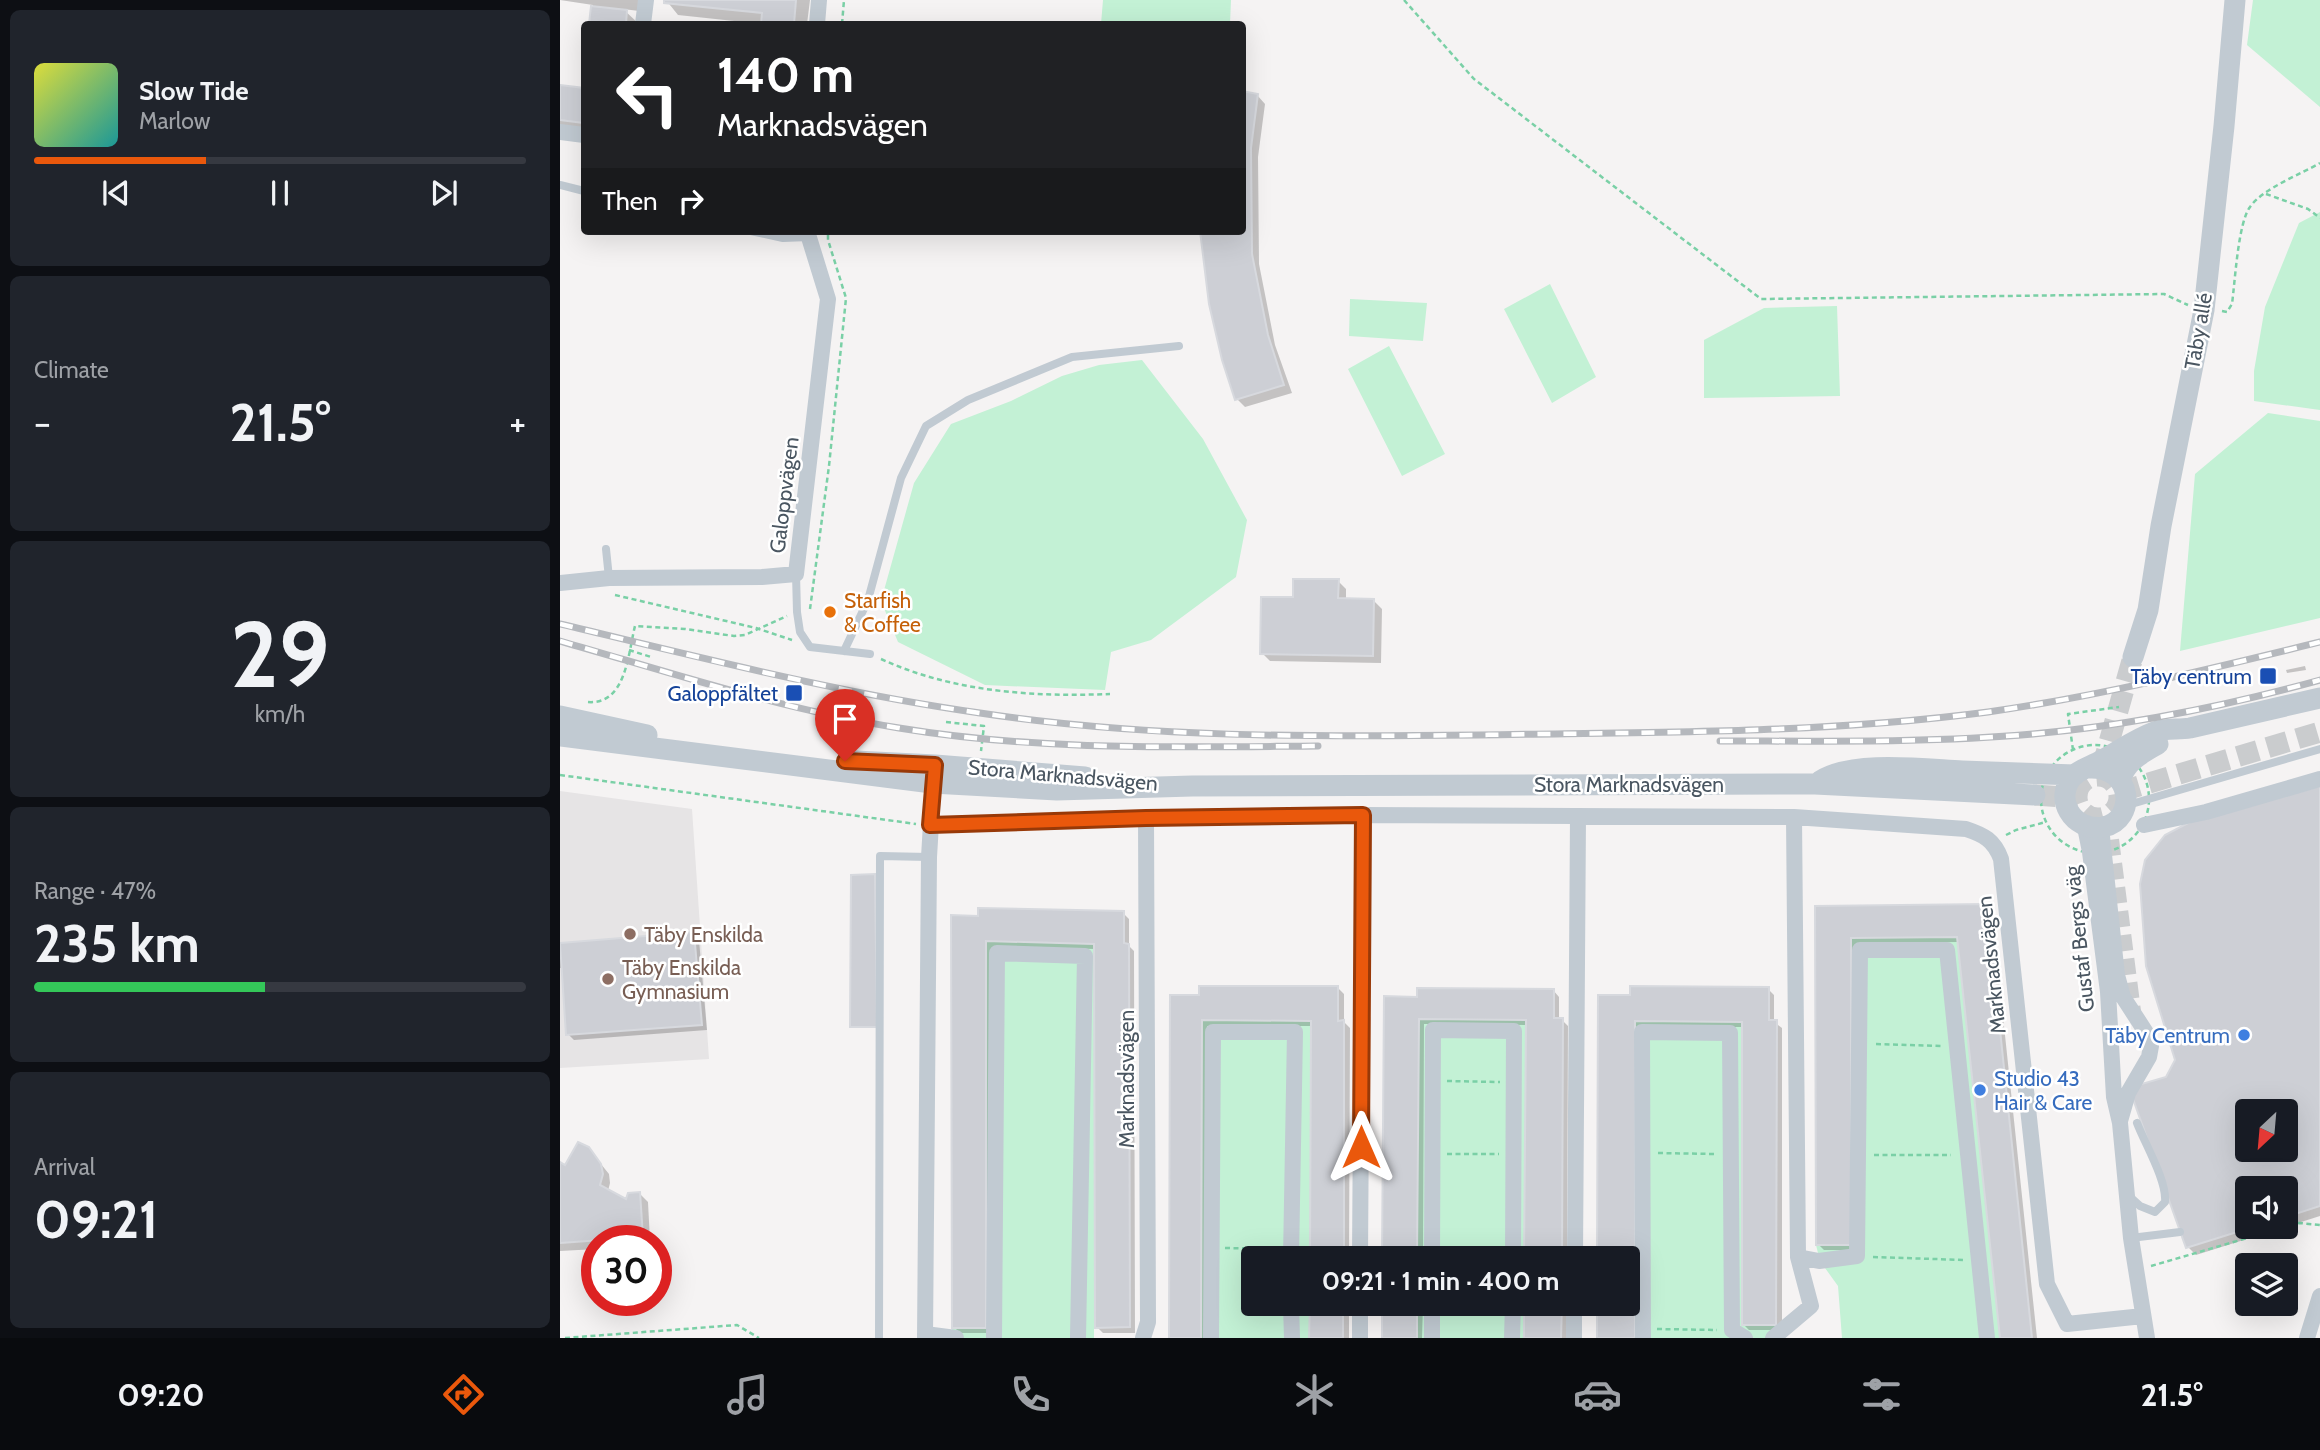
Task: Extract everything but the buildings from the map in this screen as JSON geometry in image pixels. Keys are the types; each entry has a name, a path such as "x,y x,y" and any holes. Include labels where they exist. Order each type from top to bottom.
{"street":[{"path":"643,21 646,0"},
{"path":"817,21 819,0"},
{"name":"Täby allé","path":"2133,657 2148,610 2196,307 2224,126 2235,0"},
{"path":"560,132 581,135"},
{"name":"Galoppvägen","path":"560,583 609,578 762,578 796,574 828,299 808,235"},
{"path":"2081,771 2098,767 2109,770 2120,779 2126,797 2125,806 2118,818 2110,824 2093,827 2073,819 2066,808 2067,787 2081,771 2156,731 2182,730 2320,698"},
{"name":"Stora Marknadsvägen","path":"560,716 675,741 934,774"},
{"path":"2120,779 2132,759 2182,730"},
{"name":"Stora Marknadsvägen","path":"560,736 934,774 1192,786 1815,784 2035,795"},
{"name":"Stora Marknadsvägen","path":"1815,784 1829,775 1848,770 1900,768 2081,771"},
{"path":"934,774 929,857 925,1336 956,1338"},
{"path":"2144,825 2206,812 2320,779"},
{"name":"Stora Marknadsvägen","path":"1815,784 1840,795 1980,800 2066,808"},
{"path":"930,825 1363,815 1794,817 1966,829 1993,841"},
{"path":"1360,1246 1363,815"},
{"path":"1575,1246 1578,816"},
{"path":"1773,1338 1811,1306 1798,1257 1794,817"},
{"name":"Marknadsvägen","path":"1143,1338 1148,1322 1146,818"},
{"name":"Gustaf Bergs väg","path":"2093,827 2091,852 2108,992 2114,1097 2120,1124 2131,1238 2147,1338"},
{"name":"Gustaf Bergs väg","path":"2093,827 2117,975 2123,996 2147,1034 2151,1046 2149,1058 2128,1093 2120,1124"},
{"name":"Marknadsvägen","path":"1993,841 2001,859 2047,1284 2067,1324 2143,1316"},
{"path":"1798,1257 1819,1261 1857,1256 1860,950 1947,950 1987,1338"},
{"path":"994,1338 997,953 1085,956 1078,1338"},
{"path":"1432,1246 1433,1030 1514,1031 1513,1246"},
{"path":"1211,1338 1213,1032 1295,1032 1290,1246"},
{"path":"1643,1333 1643,1032 1730,1033 1731,1154 1739,1334"},
{"path":"2110,1048 2118,1063 2124,1067 2133,1070 2142,1067"},
{"path":"2307,1338 2320,1296"},
{"path":"1291,1316 1292,1338"},
{"path":"1360,1316 1360,1338"},
{"path":"1432,1316 1432,1338"},
{"path":"1512,1338 1513,1316"},
{"path":"1574,1316 1574,1338"}],"lane":[{"path":"560,185 581,190"},
{"path":"769,235 783,238 802,235"},
{"path":"844,651 868,600 901,478 926,426 968,400 1072,358 1179,346"},
{"path":"606,549 609,578"},
{"path":"796,574 800,632 810,647 870,654"},
{"path":"2125,806 2320,749"},
{"path":"879,1338 880,856 929,857"},
{"path":"2128,1195 2148,1211 2155,1212 2165,1202 2166,1195 2137,1123"},
{"path":"2131,1238 2180,1232"}],"path":[{"path":"842,21 844,0"},
{"path":"1404,0 1474,79 1761,299 2164,294 2196,307 2227,312 2232,304 2245,217 2250,206 2264,193 2320,163"},
{"path":"2264,193 2308,209 2320,218"},
{"path":"609,578 610,594 756,628 810,647"},
{"path":"581,701 604,701 611,696 620,683 635,626 734,636 745,635 797,612"},
{"path":"629,650 651,657"},
{"path":"870,654 900,668 959,686 1053,696 1110,694"},
{"path":"2073,750 2068,714 2119,707"},
{"path":"2144,774 2149,790"},
{"path":"560,775 906,824 930,825"},
{"path":"1993,841 2016,830 2046,822 2062,841 2083,852"},
{"path":"1858,1044 1957,1046"},
{"path":"1433,1081 1513,1082"},
{"path":"1432,1153 1513,1154"},
{"path":"1643,1153 1731,1154"},
{"path":"1857,1155 1968,1156"},
{"path":"2147,1266 2157,1266 2299,1223 2320,1225"},
{"path":"1212,1248 1241,1250"},
{"path":"1857,1256 1978,1261"},
{"path":"565,1338 737,1325 759,1338"},
{"path":"1643,1333 1739,1334"}],"shaded area":[{"name":"Täby Enskilda","path":"560,791 692,809 709,1059 560,1068"}],"green space":[{"path":"1103,0 1231,0 1230,21 1101,21"},
{"path":"2253,0 2320,0 2320,107 2247,45"},
{"path":"2320,212 2320,410 2254,401 2254,371 2265,307 2299,223"},
{"path":"1550,284 1596,377 1552,403 1504,309"},
{"path":"1350,299 1427,303 1423,341 1349,336"},
{"path":"1837,306 1840,396 1704,398 1704,340 1764,308"},
{"path":"1389,346 1445,454 1402,476 1348,369"},
{"path":"1142,360 1203,439 1247,520 1236,577 1151,640 1111,652 1105,690 985,685 898,642 881,601 914,483 951,424 1011,401 1062,376 1099,365"},
{"path":"2268,413 2320,421 2320,618 2180,651 2195,474"},
{"path":"1957,937 2000,1338 1842,1338 1838,1286 1820,1261 1816,1245 1850,1245 1851,938"},
{"path":"986,941 1094,944 1094,1338 953,1338 952,1328 986,1327"},
{"path":"1419,1019 1526,1020 1524,1246 1417,1246"},
{"path":"1202,1020 1311,1021 1310,1246 1241,1246 1241,1316 1310,1316 1309,1338 1201,1338"},
{"path":"1635,1021 1742,1022 1742,1324 1776,1325 1768,1338 1635,1338 1635,1316 1640,1316 1640,1246 1635,1246"},
{"path":"1417,1316 1524,1316 1524,1338 1417,1338"}],"tunnel":[{"path":"2101,771 2133,657"},
{"path":"2119,792 2320,732"},
{"path":"2098,776 2113,782 2119,797 2113,812 2098,818 2083,812 2077,797 2083,782 2098,776"},
{"path":"2035,795 2078,798"},
{"path":"2108,816 2133,1011"}],"railway":[{"path":"560,624 821,685 927,705 1104,727 1291,736 1734,731 1925,719 2072,698 2320,642"},
{"path":"560,641 728,690 899,728 1003,741 1056,744 1318,746"},
{"path":"1720,741 1916,740 2033,734 2178,713 2320,680"}],"place":[{"name":"Starfish & Coffee","path":"830,612"},
{"name":"Täby centrum","path":"2268,676"},
{"name":"Galoppfältet","path":"794,693"},
{"name":"Täby Enskilda","path":"630,934"},
{"name":"Täby Enskilda Gymnasium","path":"608,979"},
{"name":"Täby Centrum","path":"2244,1035"},
{"name":"Studio 43 Hair & Care","path":"1980,1090"}],"route":[{"path":"845,761 935,765 930,825 1363,815 1361,1147"}]}
